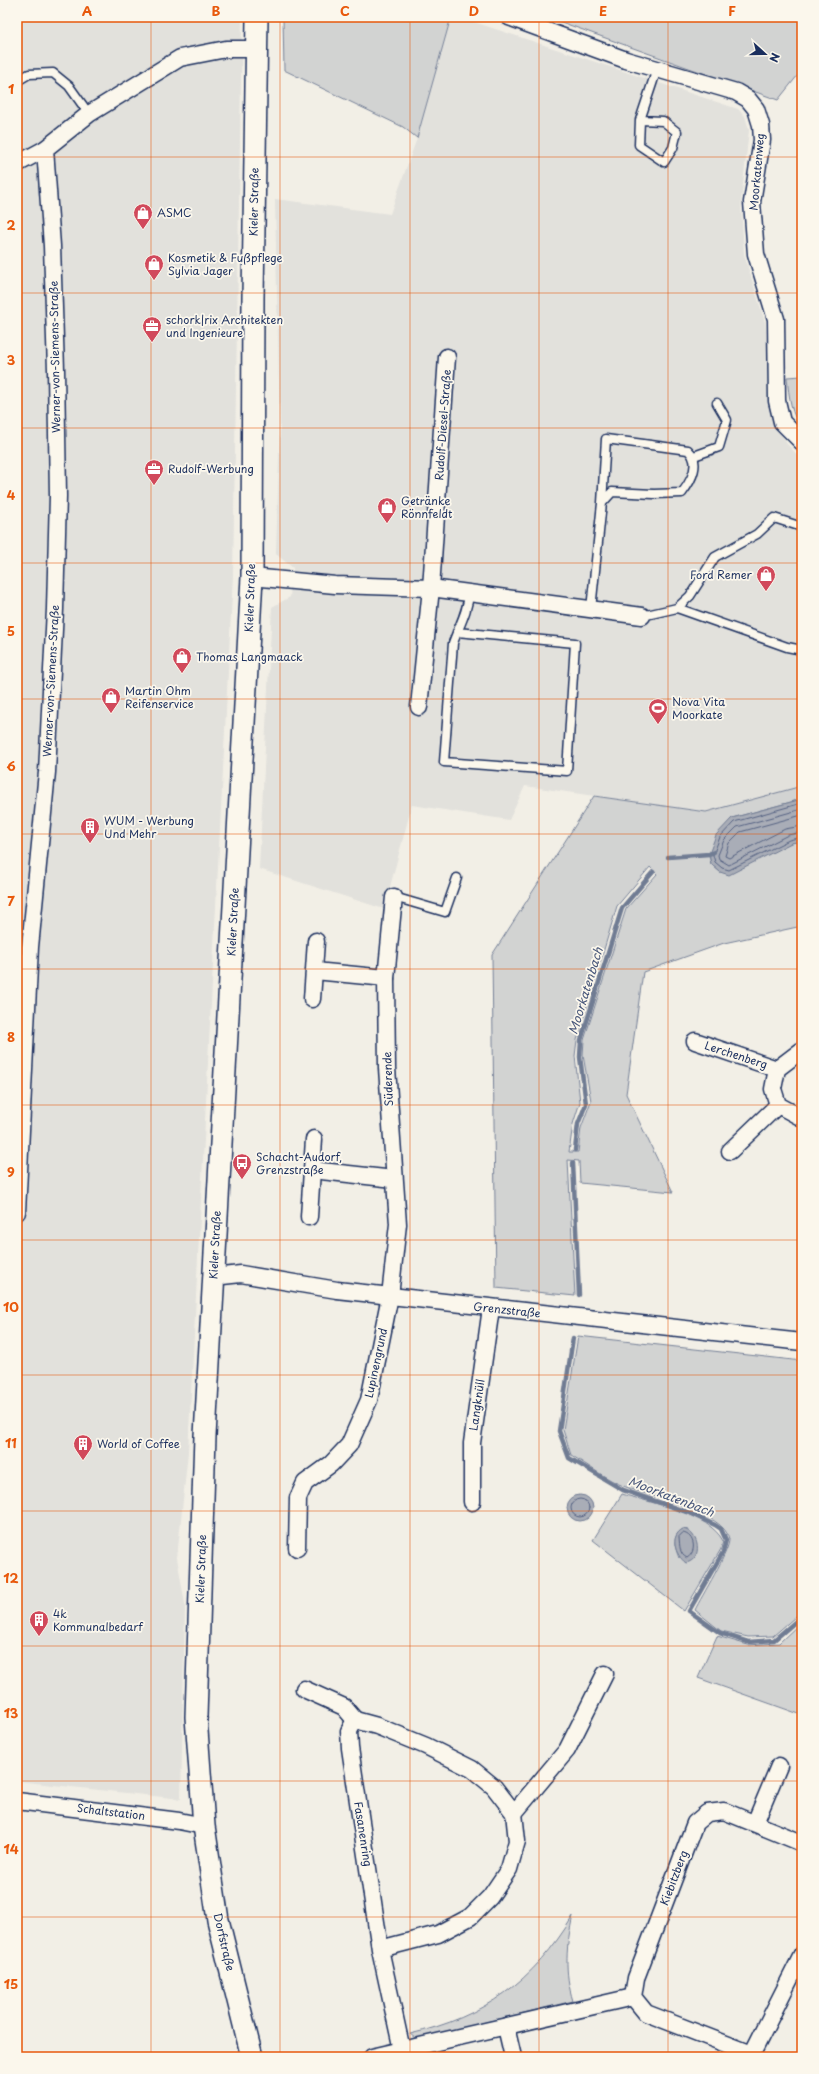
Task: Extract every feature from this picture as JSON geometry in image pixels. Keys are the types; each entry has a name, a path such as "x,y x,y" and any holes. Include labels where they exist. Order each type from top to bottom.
{"street":[{"name":"Kieler Straße","path":"204,1826 196,1717 205,1436 252,577 253,298 257,17"},
{"name":"Moorkatenweg","path":"509,17 657,69 736,92 748,99 756,109 762,140 752,202 756,254 776,319 777,401 782,422 802,442"},
{"path":"17,164 45,148 89,114 180,58 226,49 257,49"},
{"name":"Werner-von-Siemens-Straße","path":"17,1212 30,947 47,772 55,609 58,496 52,246 45,148"},
{"name":"Rudolf-Diesel-Straße","path":"419,707 431,588 447,357"},
{"path":"252,577 335,585 431,588 642,616"},
{"name":"Süderende","path":"390,1296 398,1224 387,1068 386,978 394,897"},
{"path":"312,998 316,941"},
{"path":"315,971 386,978"},
{"name":"Lerchenberg","path":"695,1042 777,1069"},
{"name":"Lerchenberg","path":"778,1105 773,1089 777,1069 802,1050"},
{"path":"730,1151 778,1105 802,1118"},
{"path":"309,1217 314,1139"},
{"path":"312,1170 394,1178"},
{"name":"Grenzstraße","path":"213,1277 241,1274 337,1290 802,1342"},
{"name":"Lupinengrund","path":"297,1548 298,1498 305,1483 331,1464 350,1444 369,1400 390,1296"},
{"name":"Langknüll","path":"472,1502 472,1443 491,1308"},
{"path":"514,1813 567,1750 605,1674"},
{"path":"304,1689 344,1707 355,1720 377,1726 426,1746 472,1769 494,1787 514,1813 517,1841 509,1869 490,1897 470,1917 438,1934 380,1949"},
{"name":"Fasanenring","path":"355,1720 349,1731 350,1748 380,1949 402,2050"},
{"path":"755,1823 779,1766"},
{"name":"Schaltstation","path":"17,1801 179,1821 204,1826"},
{"name":"Kiebitzberg","path":"633,1997 636,1978 695,1824 707,1813 724,1811 802,1843"},
{"name":"Dorfstraße","path":"204,1826 218,1920 252,2057"},
{"path":"372,2057 633,1997 646,2013 751,2055 800,1965"},
{"path":"506,2027 513,2057"}],"lane":[{"path":"640,120 663,121 677,132 673,148 664,162 639,145 640,120 657,69"},
{"path":"17,81 29,74 53,73 69,86 89,114"},
{"path":"694,456 719,447 727,420 717,403"},
{"path":"591,609 602,503 606,440 688,450 694,456 696,466 688,486 682,493 654,494 612,492 602,503"},
{"path":"642,616 677,608 690,596 716,557 757,534 774,518 802,527"},
{"path":"457,632 575,644 567,772 444,762 453,643 457,632 468,606 469,593"},
{"path":"677,608 787,647 802,650"},
{"path":"394,897 445,912 457,878"}],"shaded area":[{"path":"17,17 242,17 233,575 188,1452 177,1558 185,1604 181,1799 17,1781"},
{"path":"283,17 451,17 417,138 403,127 284,70"},
{"path":"451,17 459,17 738,109 745,116 749,130 741,202 744,254 765,322 775,423 787,444 802,460 802,786 706,812 525,786 509,820 412,805 384,909 259,869 272,607 290,597 293,568 276,554 280,430 275,199 390,214 417,138"},
{"path":"547,17 802,17 802,70 778,100"},
{"path":"802,376 802,430 793,411 787,377"},
{"path":"802,786 802,799 732,818 709,855 711,864 720,872 791,843 802,841 802,926 724,943 643,972 626,1094 673,1192 580,1183 579,1161 568,1160 575,1296 496,1288 492,955 594,796 706,812","holes":["650,867 657,874 626,909 584,1040 583,1055 591,1101 581,1128 578,1152 569,1152 573,1124 580,1102 575,1056 577,1040 617,906"]},
{"path":"578,1336 802,1361 802,1611 773,1636 748,1637 721,1631 695,1610 728,1545 729,1539 725,1530 715,1521 701,1513 619,1484 605,1477 571,1455 563,1430"},
{"path":"622,1494 663,1505 693,1516 716,1531 723,1541 721,1549 684,1611 593,1540","holes":["683,1529 689,1530 679,1558 675,1546 675,1538"]},
{"path":"802,1621 802,1715 698,1678 717,1636 748,1645 779,1643"},
{"path":"573,1916 569,1937 567,1969 573,2001 420,2038 415,2038 410,2034 437,2027 461,2018 505,1993 524,1977 541,1959 558,1939"}],"water":[{"path":"802,799 802,841 791,843 729,875 720,872 711,864 709,854 716,835 732,818"},
{"path":"580,1495 589,1499 593,1508 589,1517 580,1521 571,1517 567,1508 571,1499"},
{"path":"683,1529 693,1535 697,1546 697,1551 692,1561 686,1563 682,1560 675,1546 676,1536"}],"waterway":[{"name":"Moorkatenbach","path":"668,857 709,854 714,852"},
{"name":"Moorkatenbach","path":"575,1150 578,1124 586,1104 580,1057 581,1040 622,908 653,872"},
{"name":"Moorkatenbach","path":"573,1163 579,1295"},
{"name":"Moorkatenbach","path":"573,1338 559,1431 569,1458 623,1490 687,1512 715,1525 721,1529 726,1540 723,1552 689,1611 720,1633 748,1642 774,1640 802,1616"}],"place":[{"name":"ASMC","path":"143,230"},
{"name":"Kosmetik & Fußpflege Sylvia Jager","path":"154,281"},
{"name":"schork|rix Architekten und Ingenieure","path":"152,343"},
{"name":"Rudolf-Werbung","path":"154,486"},
{"name":"Getränke Rönnfeldt","path":"387,524"},
{"name":"Ford Remer","path":"766,592"},
{"name":"Thomas Langmaack","path":"182,674"},
{"name":"Martin Ohm Reifenservice","path":"111,714"},
{"name":"Nova Vita Moorkate","path":"658,725"},
{"name":"WUM - Werbung Und Mehr","path":"90,844"},
{"name":"Schacht-Audorf, Grenzstraße","path":"242,1180"},
{"name":"World of Coffee","path":"83,1461"},
{"name":"4k Kommunalbedarf","path":"39,1637"}]}
